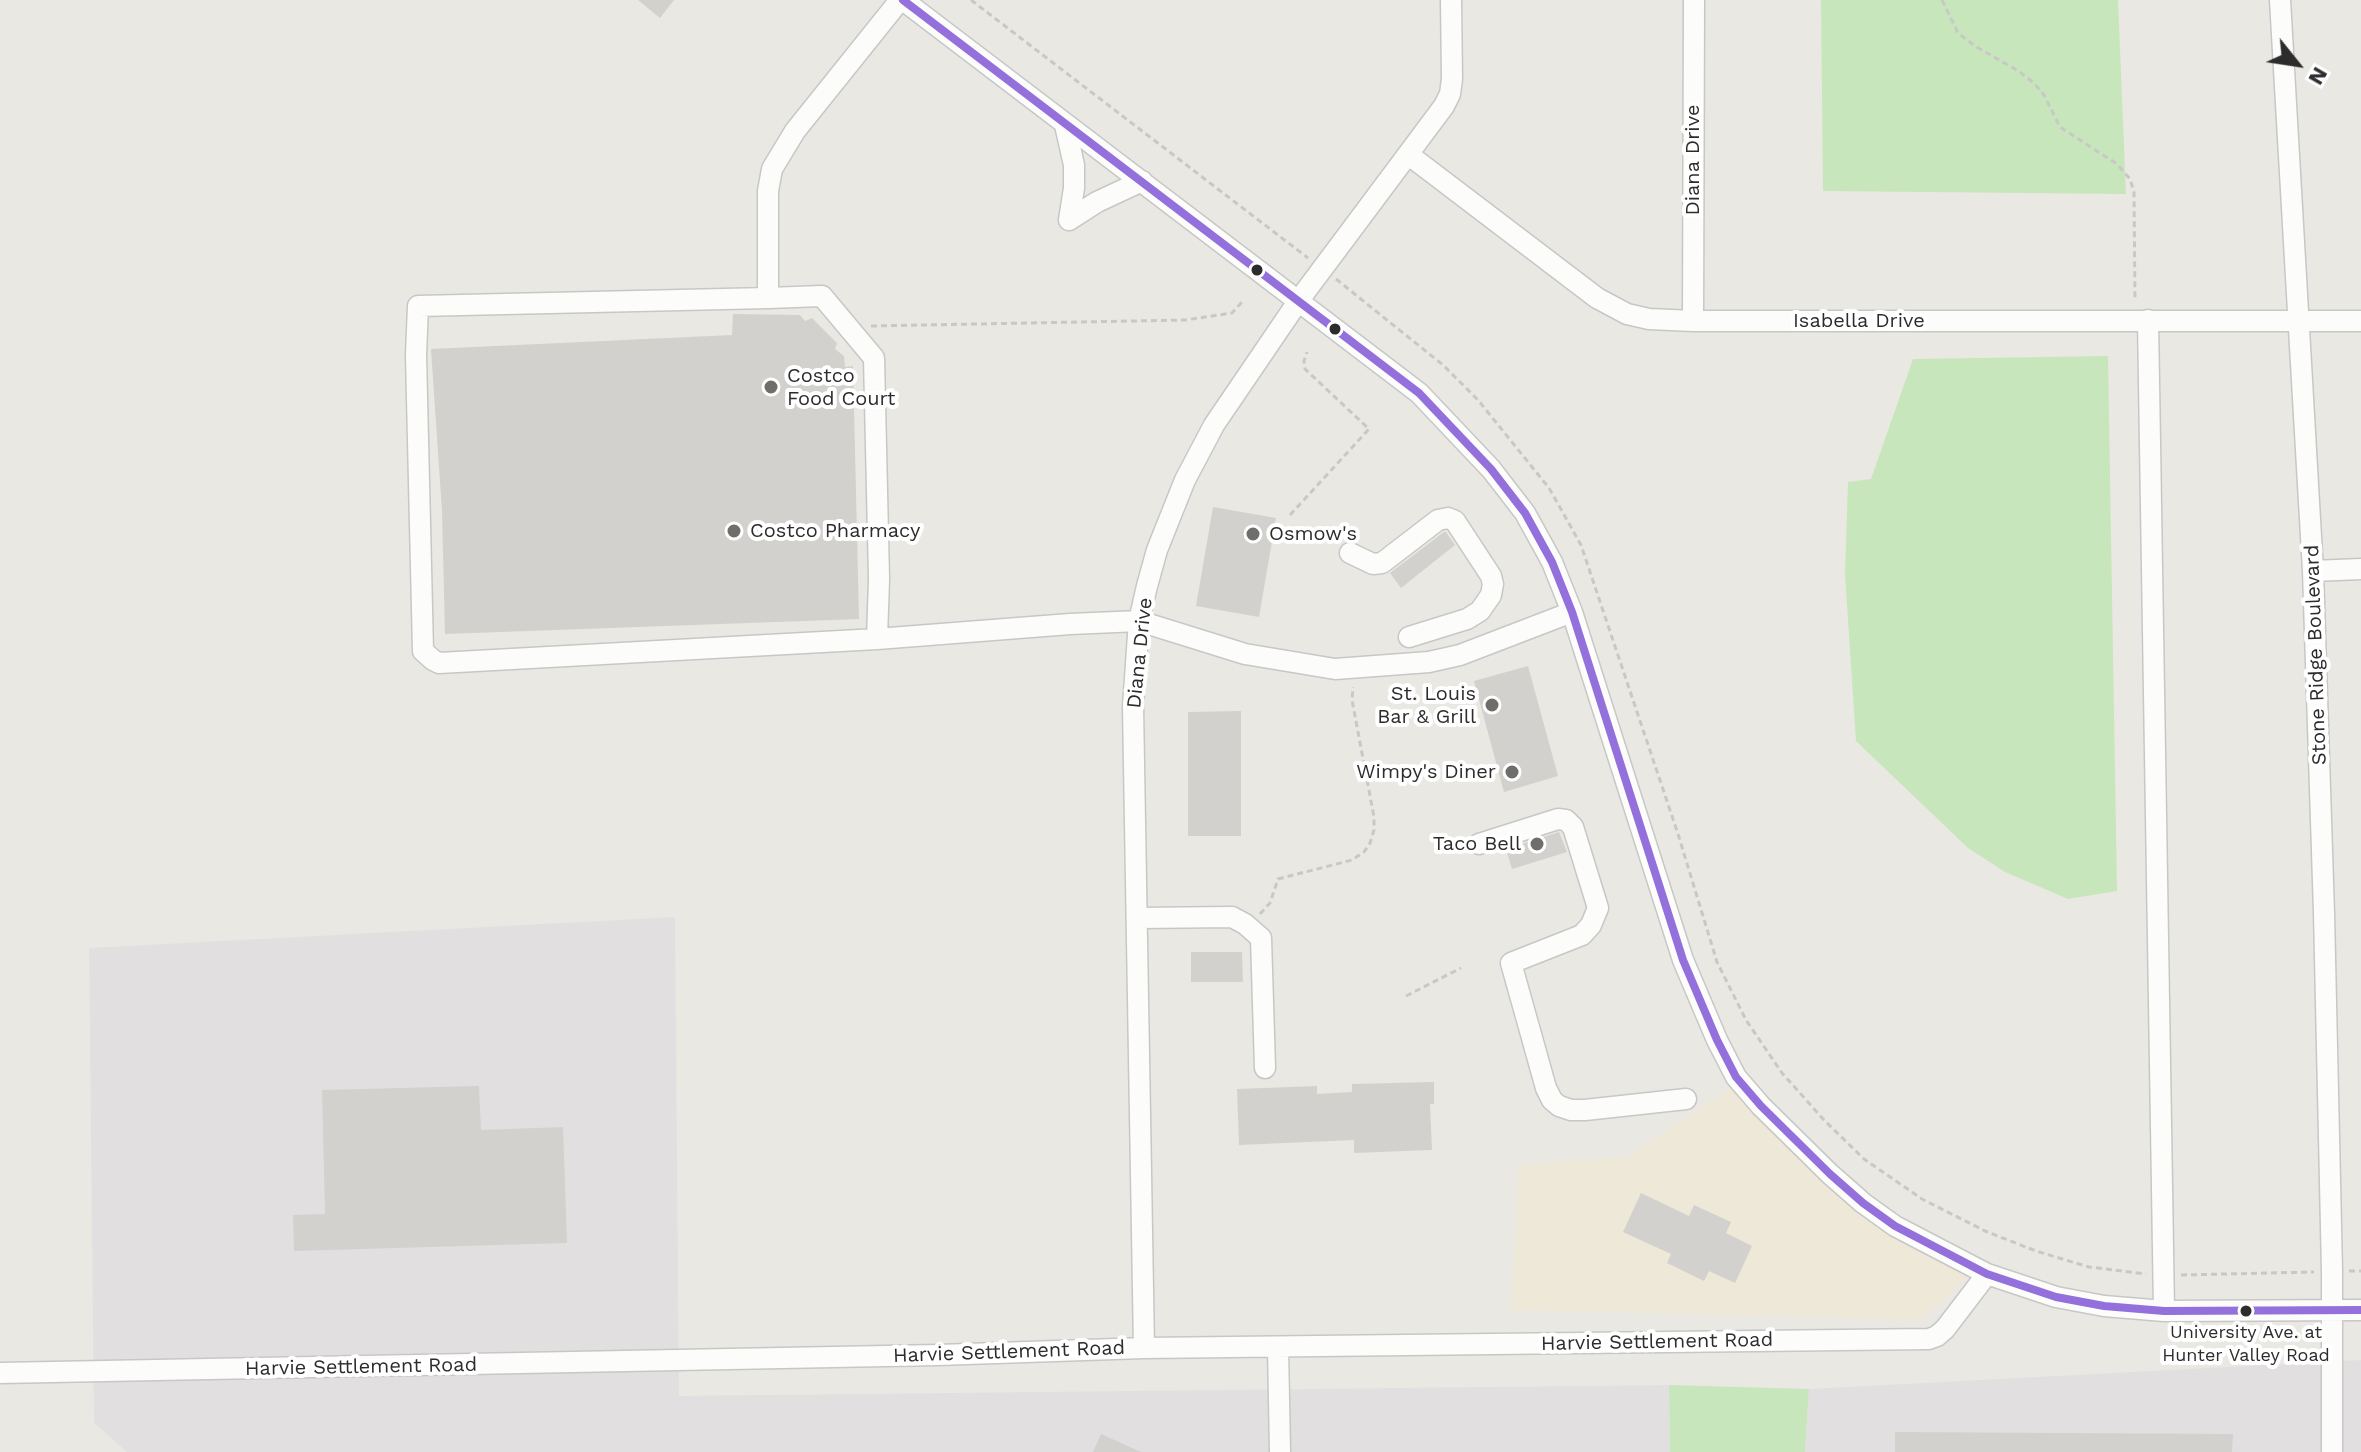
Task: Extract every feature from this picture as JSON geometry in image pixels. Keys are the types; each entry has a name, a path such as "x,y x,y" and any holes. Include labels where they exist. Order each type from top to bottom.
{"street":[{"path":"768,298 768,191 772,169 795,131 902,0 1419,393 1491,469 1525,513 1552,562 1572,612 1683,960 1717,1040 1736,1077 1785,1131 1863,1203 1895,1226 1987,1274 2056,1297 2104,1306 2164,1311 2361,1310"},
{"name":"Diana Drive","path":"1144,1348 1133,706 1139,621 1157,550 1185,480 1214,425 1299,300 1444,106 1450,94 1451,0"},
{"name":"Diana Drive","path":"1693,321 1694,0"},
{"name":"Stone Ridge Boulevard","path":"2280,0 2313,571 2332,1271 2332,1452"},
{"path":"1065,125 1074,165 1069,220 1097,202 1142,181"},
{"name":"Isabella Drive","path":"1409,155 1597,298 1627,314 1649,319 2361,321"},
{"path":"877,639 879,579 874,358 822,296 418,306 416,355 423,651 439,663 877,639 1139,621 1245,654 1322,668 1356,667 1429,662 1460,655 1572,612"},
{"path":"2142,320 2164,1311"},
{"path":"1350,553 1377,565 1387,561 1438,520 1448,518 1455,521 1491,576 1491,595 1480,611 1467,619 1409,637"},
{"path":"2313,571 2361,569"},
{"path":"1479,844 1558,819 1566,820 1573,827 1598,908 1591,925 1582,935 1511,963 1546,1088 1559,1106 1585,1110 1686,1099"},
{"path":"1138,918 1232,917 1261,938 1265,1068"},
{"name":"Harvie Settlement Road","path":"0,1373 1144,1348 1929,1339 1945,1329 1987,1274"},
{"path":"1278,1347 1280,1452"}],"path":[{"path":"971,0 1323,268 1443,365 1478,400 1549,488 1581,545 1678,834 1717,962 1746,1020 1782,1073 1864,1159 1922,1199 1985,1231 2089,1267 2162,1276 2361,1271"},
{"path":"1942,0 1958,33 2035,84 2060,127 2117,164 2130,179 2134,192 2142,320"},
{"path":"856,337 868,327 878,324 1185,320 1232,313 1242,302"},
{"path":"1290,515 1369,429 1305,369 1307,352"},
{"path":"1248,926 1270,903 1278,879 1352,860 1364,852 1370,843 1374,817 1352,700 1356,667"},
{"path":"1406,996 1461,968"}],"shaded area":[{"path":"675,917 679,1396 1669,1385 1670,1452 127,1452 94,1423 89,948"},
{"path":"1732,1087 1847,1201 1968,1277 1921,1320 1511,1310 1519,1164 1626,1157"},
{"path":"2361,1360 2361,1452 1805,1452 1809,1389"}],"green space":[{"path":"1821,0 2118,0 2126,194 1823,191"},
{"path":"2108,356 2117,891 2068,899 2005,872 1968,848 1856,741 1845,574 1848,482 1871,479 1913,359"},
{"path":"1669,1385 1809,1389 1805,1452 1670,1452"}],"building":[{"path":"638,0 674,0 660,18"},
{"path":"733,314 800,315 805,321 812,318 837,343 835,349 844,356 845,367 853,366 859,619 445,634 442,511 431,349 732,335"},
{"path":"1213,507 1276,518 1259,617 1196,606"},
{"path":"1444,532 1455,545 1401,588 1390,573"},
{"path":"1528,666 1558,776 1504,792 1474,681"},
{"path":"1241,711 1241,836 1188,836 1188,712"},
{"name":"Taco Bell","path":"1559,832 1567,852 1512,869 1506,849"},
{"path":"1191,952 1242,952 1243,982 1191,982"},
{"path":"1434,1082 1434,1104 1430,1104 1432,1150 1354,1153 1354,1140 1239,1145 1237,1089 1317,1086 1317,1094 1352,1092 1352,1084"},
{"path":"479,1086 481,1130 563,1127 567,1243 294,1251 293,1215 325,1214 322,1090"},
{"path":"1641,1193 1689,1216 1694,1205 1731,1222 1726,1233 1752,1246 1735,1283 1709,1271 1704,1281 1667,1263 1671,1254 1623,1232"},
{"path":"1895,1432 2233,1434 2232,1452 1895,1452"},
{"path":"1101,1434 1141,1452 1093,1452"}],"transit line":[{"path":"903,0 1419,393 1491,469 1525,513 1552,562 1572,612 1683,960 1717,1040 1736,1077 1830,1174 1895,1226 1987,1274 2056,1297 2104,1306 2164,1311 2361,1310"}],"place":[{"name":"Costco Food Court","path":"771,387"},
{"name":"Costco Pharmacy","path":"734,531"},
{"name":"Osmow's","path":"1253,534"},
{"name":"St. Louis Bar & Grill","path":"1492,705"},
{"name":"Wimpy's Diner","path":"1512,772"},
{"name":"Taco Bell","path":"1537,844"},
{"name":"University Ave. at Hunter Valley Road","path":"2246,1311"}]}
